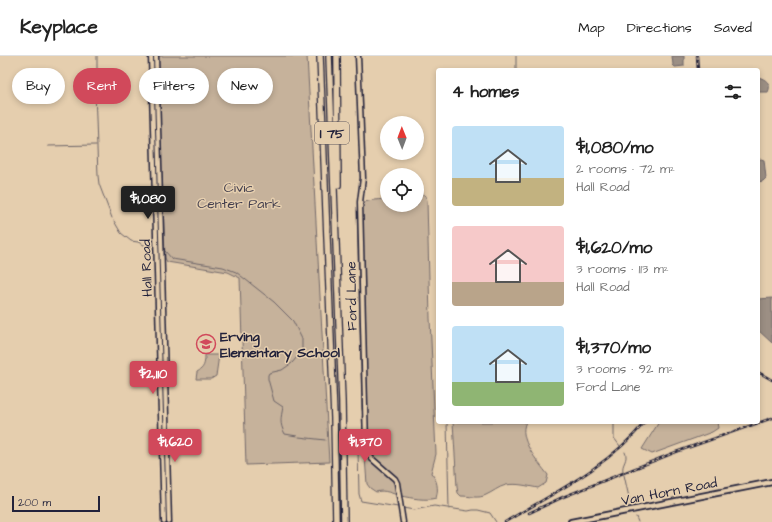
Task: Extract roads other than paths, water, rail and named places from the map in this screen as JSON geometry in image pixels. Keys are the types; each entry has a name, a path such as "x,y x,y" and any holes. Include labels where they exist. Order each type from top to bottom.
{"highway":[{"path":"317,56 318,75 321,84"},
{"name":"I 75","path":"320,56 334,418 336,522"},
{"name":"I 75","path":"329,56 344,522"},
{"path":"335,211 338,204 338,58"}],"main road":[{"name":"Van Horn Road","path":"571,522 772,482"}],"street":[{"name":"Hall Road","path":"151,56 152,68"},
{"name":"Hall Road","path":"155,68 156,56"},
{"name":"Ford Lane","path":"358,56 363,178 360,202 366,445 371,458 395,479 397,483 403,522"},
{"name":"Hall Road","path":"155,104 163,383 165,473 164,522"},
{"name":"Hall Road","path":"165,473 169,522"}],"waterway":[{"path":"97,56 97,79 95,90 98,176 99,184 112,218"},
{"path":"516,56 516,68"},
{"path":"48,146 96,145"},
{"path":"114,221 121,233 131,241 138,242 154,250"},
{"path":"165,251 172,259 223,267 236,272 274,302 293,321 302,339 302,351 292,363 282,370 269,373 268,379 274,401 283,407 281,424 285,434 297,436"},
{"path":"447,424 449,509"},
{"path":"614,424 614,438 620,446"},
{"path":"299,437 325,440"},
{"path":"352,446 358,450 359,494 361,501 398,507"},
{"path":"623,471 626,457 625,452"},
{"path":"624,475 630,502"},
{"path":"403,508 414,510 434,506 468,511 478,510 490,513 496,522"},
{"path":"636,517 638,522"}],"railway":[{"path":"697,56 698,68"},
{"path":"760,373 772,380"},
{"path":"760,422 772,418"},
{"path":"505,522 580,478 597,466 614,453 643,424"},
{"path":"529,513 563,497 676,452 755,424"}],"place":[{"name":"Erving Elementary School","path":"206,344"}],"park label":[{"name":"Civic Center Park","path":"239,196"}]}
